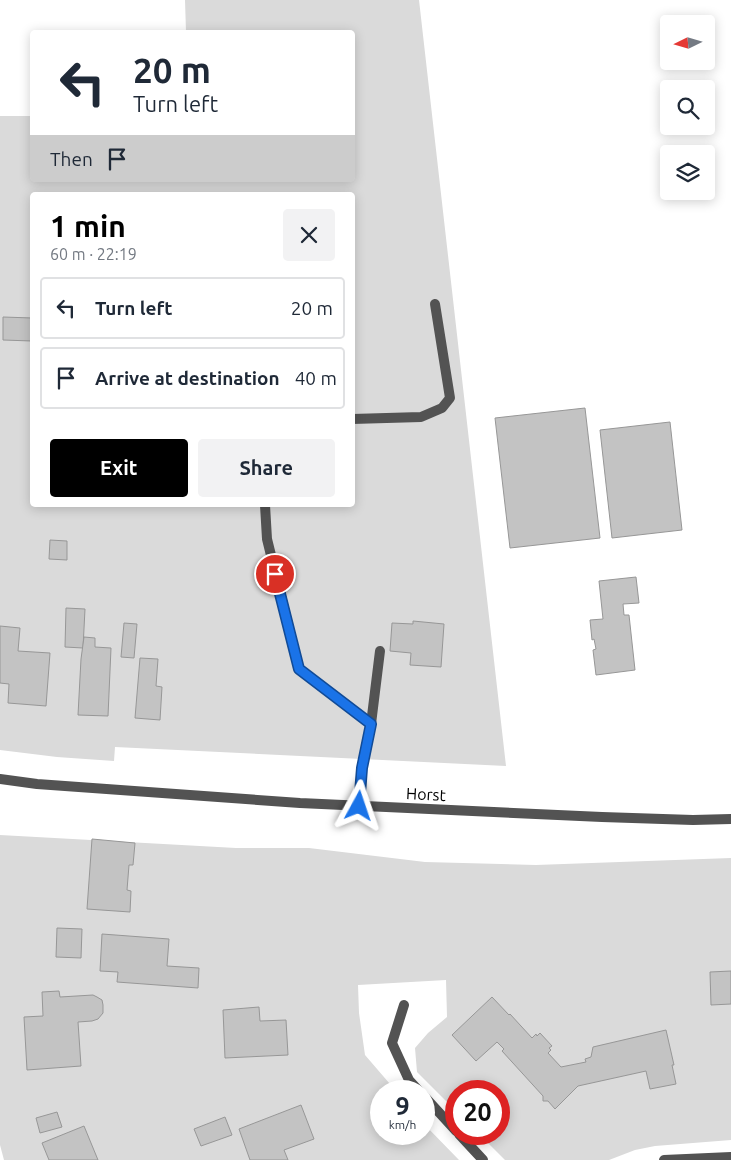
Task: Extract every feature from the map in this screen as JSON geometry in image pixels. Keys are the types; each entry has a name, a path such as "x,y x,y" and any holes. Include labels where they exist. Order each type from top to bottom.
{"street":[{"path":"355,419 421,417 442,408 450,398 435,304"},
{"path":"265,507 267,539 299,669 371,724"},
{"path":"359,806 362,768 371,724 380,651"},
{"name":"Horst","path":"0,779 37,784 359,806 675,820 731,819"},
{"path":"404,1005 392,1043 410,1080"},
{"path":"435,1108 445,1119"},
{"path":"469,1145 483,1160"},
{"path":"664,1160 731,1157"}],"shaded area":[{"path":"185,0 419,0 506,766 115,747 114,761 0,750 0,116 30,116 30,182 355,182 355,30 186,30"},
{"path":"0,835 236,848 309,848 425,862 536,865 731,858 731,1140 655,1146 635,1150 609,1160 505,1160 490,1145 510,1145 510,1080 445,1080 445,1100 435,1090 435,1080 425,1080 417,1072 415,1048 428,1033 447,1017 446,980 358,985 359,1013 365,1055 387,1080 370,1080 370,1145 435,1145 435,1135 459,1160 4,1160 0,1145"}],"building":[{"path":"3,317 30,318 30,341 3,340"},
{"path":"585,408 600,538 510,548 495,418"},
{"path":"670,422 682,530 612,538 600,430"},
{"path":"50,540 67,541 67,560 49,559"},
{"path":"636,577 639,603 623,604 624,615 629,615 635,670 596,675 593,650 596,649 594,639 592,640 590,620 603,619 599,581"},
{"path":"66,608 85,609 83,648 65,647"},
{"path":"413,621 444,624 441,667 410,665 411,653 390,651 392,623 413,624"},
{"path":"124,623 137,624 134,658 121,657"},
{"path":"0,626 20,628 18,651 50,653 46,706 8,703 9,684 0,683"},
{"path":"84,637 95,638 95,647 111,648 108,716 78,715"},
{"path":"140,658 158,659 156,686 162,687 160,720 135,718"},
{"path":"92,839 135,843 133,865 129,865 127,890 131,891 130,912 87,909"},
{"path":"57,928 82,929 81,958 56,957"},
{"path":"102,934 169,939 167,966 199,968 198,988 117,982 118,972 100,971"},
{"path":"731,971 731,1004 711,1005 710,972"},
{"path":"59,991 60,997 93,995 102,1000 103,1013 98,1019 78,1022 81,1066 27,1070 24,1017 43,1016 42,992"},
{"path":"492,997 532,1038 540,1033 552,1046 549,1048 551,1050 548,1053 561,1067 586,1062 585,1059 591,1057 593,1047 666,1030 676,1084 650,1089 646,1071 578,1086 555,1109 548,1101 543,1101 543,1096 502,1051 504,1049 497,1042 476,1061 452,1035"},
{"path":"259,1007 260,1021 286,1020 288,1055 225,1058 223,1010"},
{"path":"301,1105 314,1139 284,1150 288,1160 250,1160 239,1129"},
{"path":"57,1112 62,1127 40,1133 36,1118"},
{"path":"225,1117 232,1135 201,1146 194,1129"},
{"path":"84,1126 98,1160 49,1160 42,1143"}],"route":[{"path":"275,574 299,669 371,724 362,768 359,806"}]}
